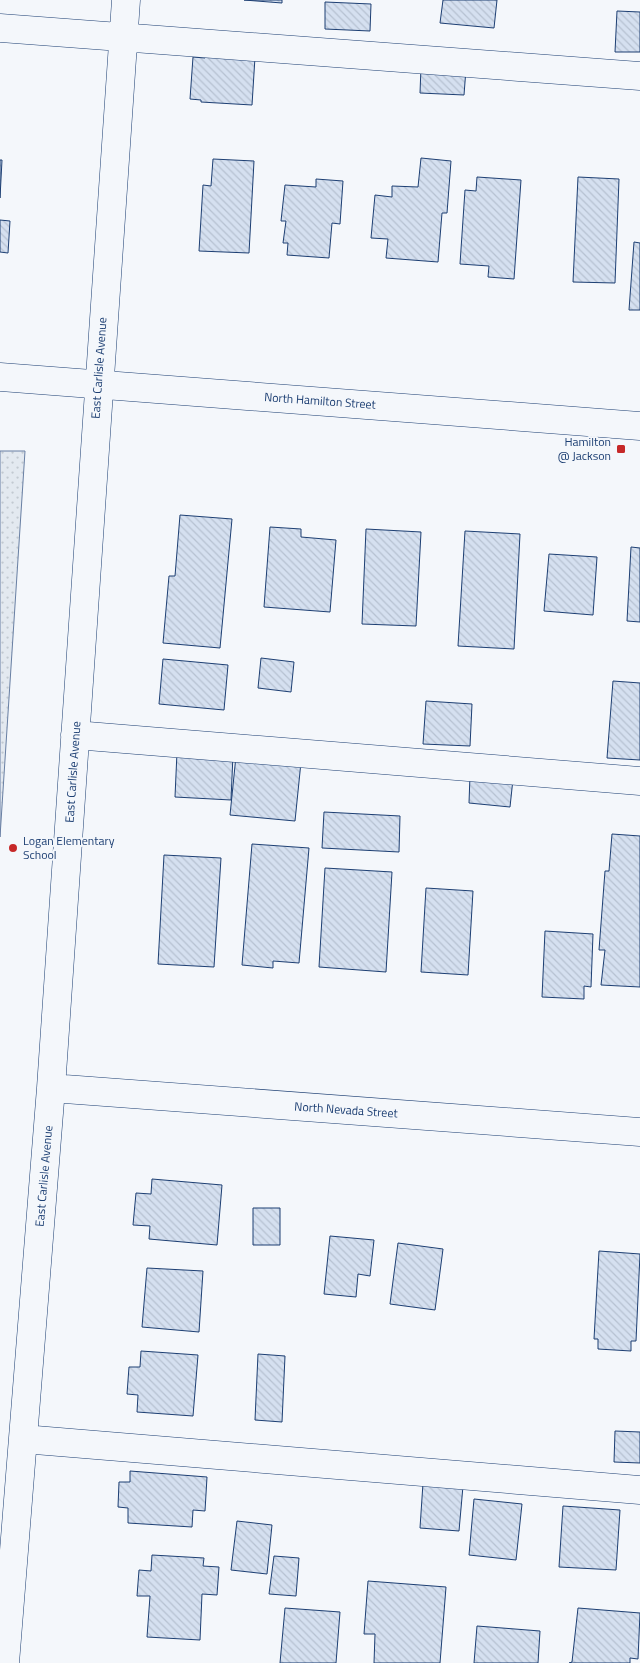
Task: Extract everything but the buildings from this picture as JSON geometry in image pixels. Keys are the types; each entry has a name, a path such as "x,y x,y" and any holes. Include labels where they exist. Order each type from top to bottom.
{"street":[{"name":"East Carlisle Avenue","path":"5,1663 52,1088 98,384 126,0"},
{"path":"0,28 640,76"},
{"name":"North Hamilton Street","path":"0,377 640,426"},
{"path":"76,735 640,781"},
{"name":"North Nevada Street","path":"52,1088 640,1132"},
{"path":"23,1439 640,1490"}],"shaded area":[{"path":"0,451 25,451 0,837"}],"place":[{"name":"Hamilton @ Jackson","path":"621,449"},
{"name":"Logan Elementary School","path":"13,848"}]}
